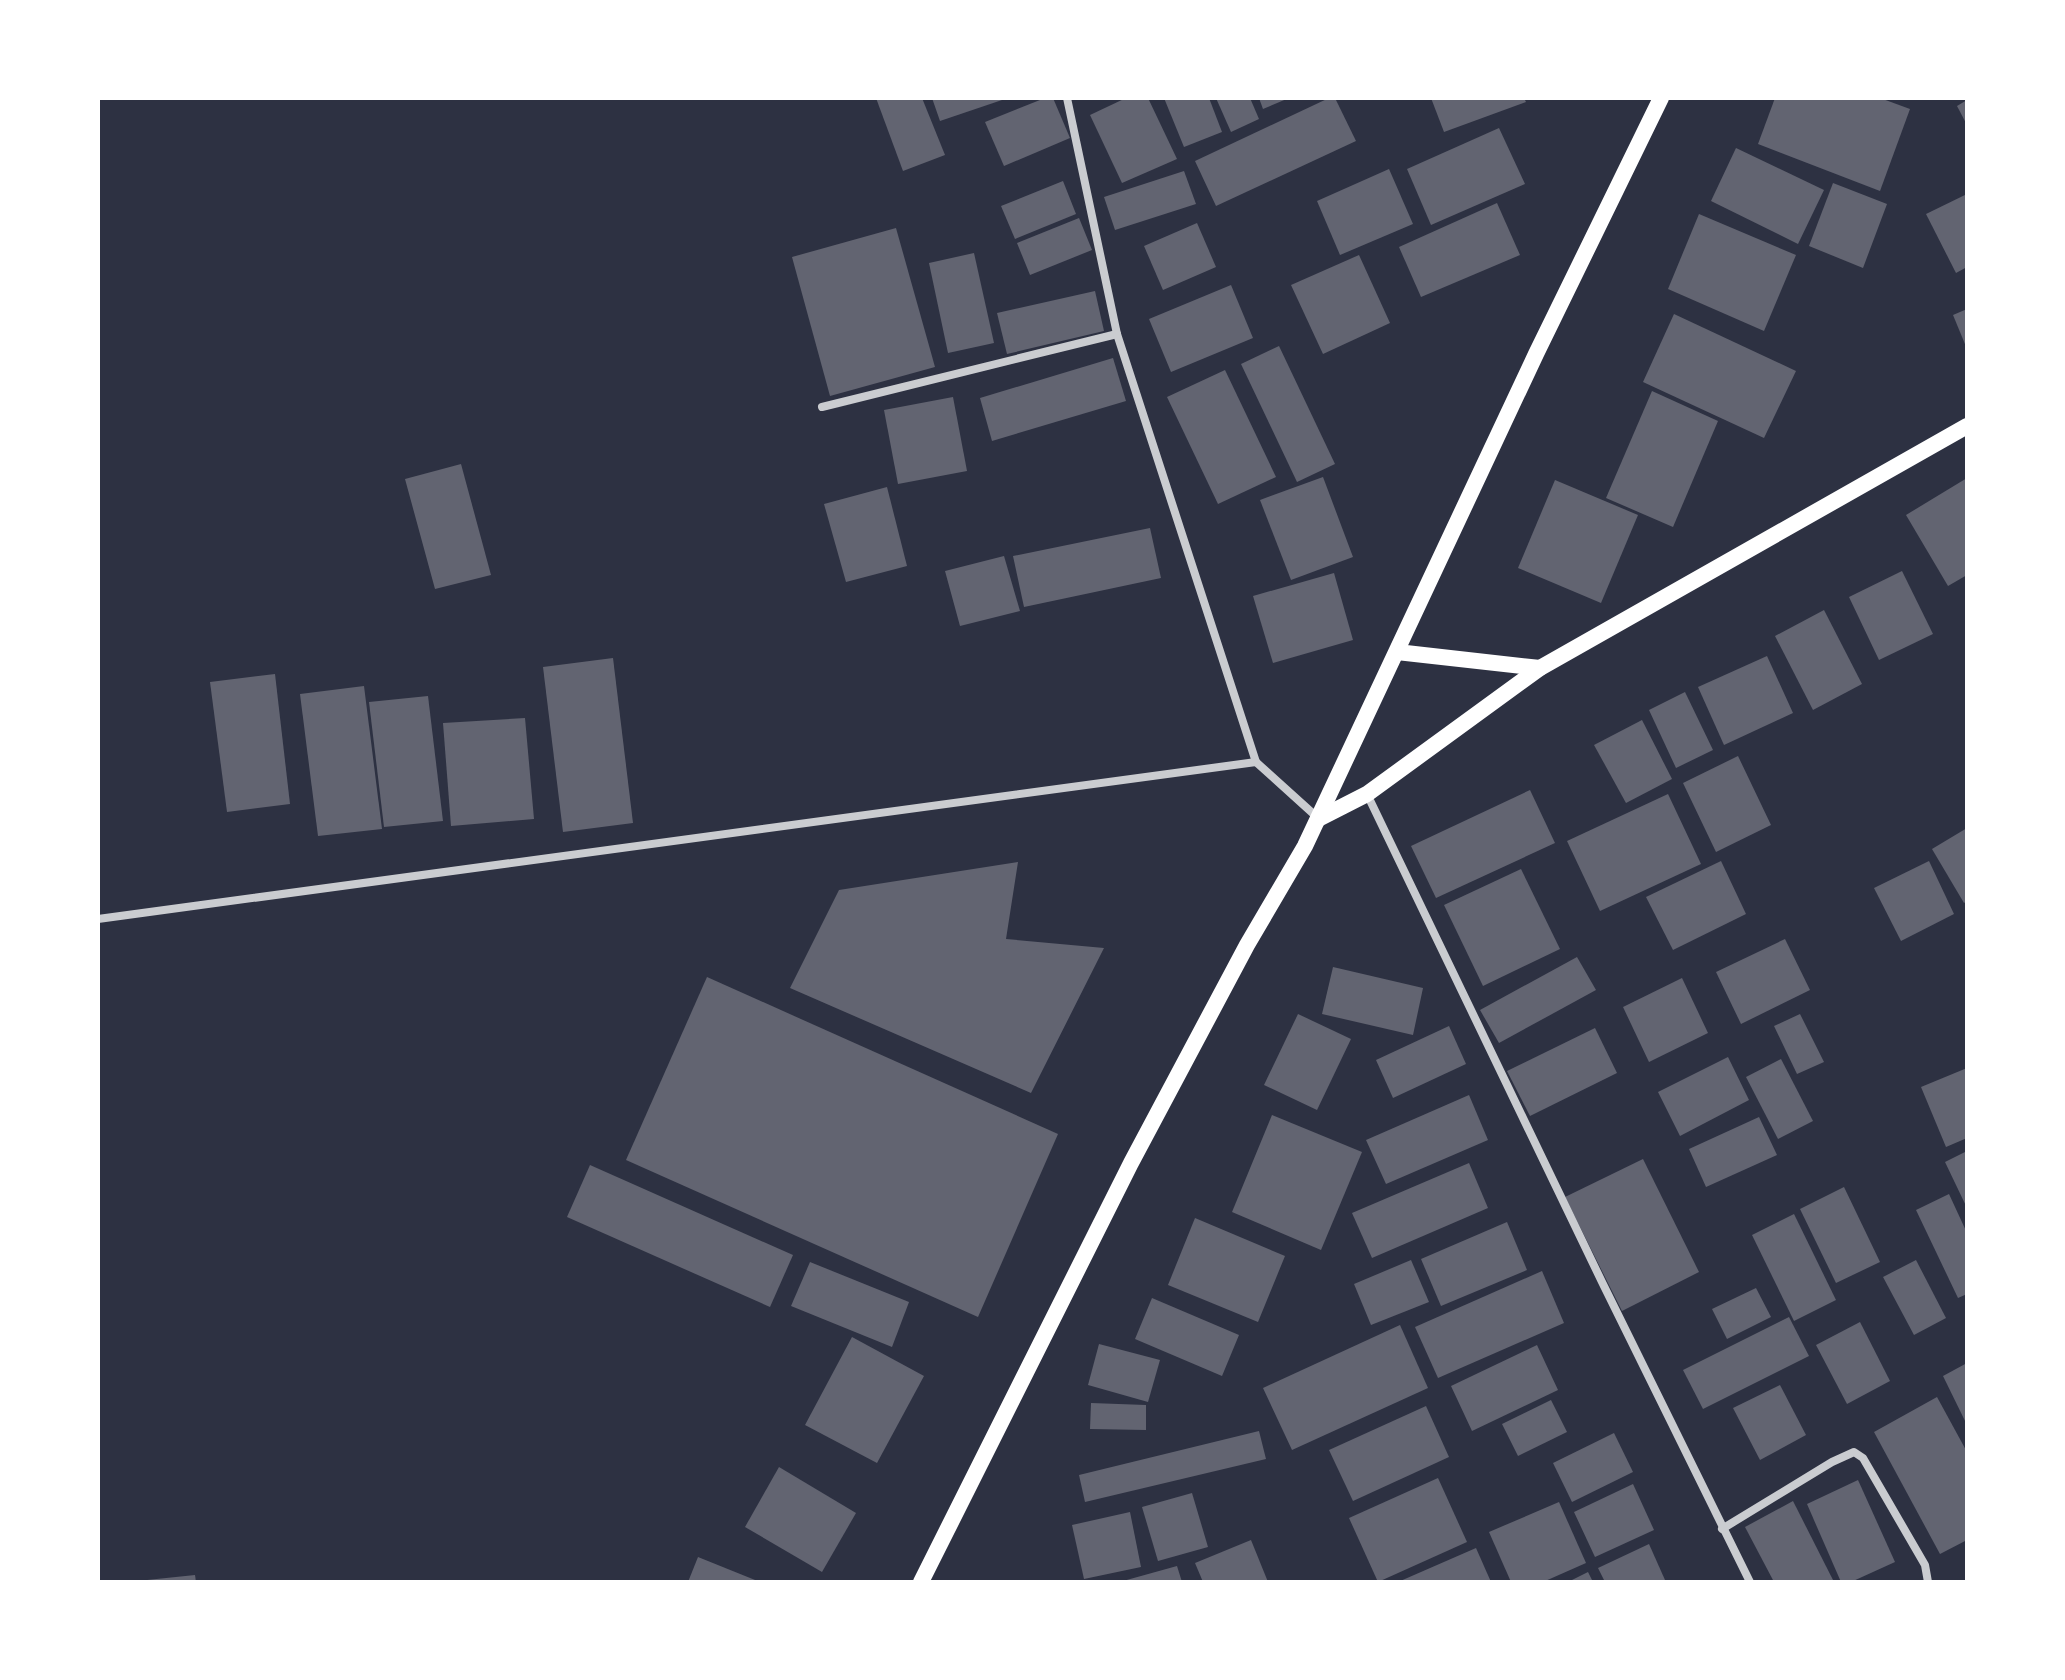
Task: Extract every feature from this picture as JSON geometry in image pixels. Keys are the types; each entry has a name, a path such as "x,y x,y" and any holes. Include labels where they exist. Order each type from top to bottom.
{"main road":[{"path":"921,1582 1131,1163 1318,819 1536,354 1661,98"},
{"path":"1318,819 1367,794 1540,668 1967,426"},
{"path":"1397,652 1540,668"}],"street":[{"path":"1067,98 1117,334 1256,762 1318,819"},
{"path":"822,407 1117,334"},
{"path":"98,919 1256,762"},
{"path":"1367,794 1750,1582"},
{"path":"1722,1529 1832,1462 1854,1452 1863,1458 1925,1565 1928,1582"}],"building":[{"path":"876,98 922,98 945,155 903,171"},
{"path":"932,98 1005,98 1005,99 940,121"},
{"path":"1045,98 1053,98 1070,138 1004,166 985,122"},
{"path":"1126,98 1148,98 1177,159 1122,183 1090,115"},
{"path":"1164,98 1209,98 1222,132 1184,147"},
{"path":"1216,98 1250,98 1259,119 1231,132"},
{"path":"1259,98 1289,98 1263,109"},
{"path":"1329,98 1335,98 1356,141 1216,206 1195,161"},
{"path":"1431,98 1524,98 1526,102 1444,132"},
{"path":"1775,98 1880,98 1910,109 1880,191 1758,144"},
{"path":"1967,100 1967,125 1957,106"},
{"path":"1499,128 1525,184 1431,225 1407,169"},
{"path":"1736,148 1824,190 1798,244 1711,201"},
{"path":"1389,169 1413,224 1340,255 1317,201"},
{"path":"1184,171 1196,204 1115,230 1104,197"},
{"path":"1063,181 1076,214 1015,239 1001,206"},
{"path":"1833,183 1887,204 1863,268 1809,246"},
{"path":"1967,194 1967,267 1956,273 1926,214"},
{"path":"1497,203 1520,255 1421,297 1399,247"},
{"path":"1699,214 1796,255 1764,331 1668,289"},
{"path":"1079,218 1092,250 1030,275 1017,243"},
{"path":"1197,223 1216,267 1163,290 1144,246"},
{"path":"896,228 935,367 830,396 792,257"},
{"path":"974,253 994,343 948,353 929,263"},
{"path":"1359,255 1390,323 1323,354 1291,285"},
{"path":"1231,285 1253,338 1171,372 1149,319"},
{"path":"1095,291 1104,331 1007,354 997,313"},
{"path":"1967,309 1967,349 1953,315"},
{"path":"1674,314 1796,371 1764,438 1643,382"},
{"path":"1279,346 1335,464 1297,482 1241,364"},
{"path":"1113,358 1126,401 992,441 980,398"},
{"path":"1225,370 1276,477 1218,504 1167,397"},
{"path":"1652,391 1718,421 1673,527 1606,498"},
{"path":"953,397 967,471 898,484 884,410"},
{"path":"461,464 491,575 435,589 405,479"},
{"path":"1323,477 1353,557 1291,580 1260,500"},
{"path":"1967,478 1967,575 1948,586 1906,515"},
{"path":"1555,480 1638,515 1601,603 1518,568"},
{"path":"887,487 907,566 846,582 824,504"},
{"path":"1150,528 1161,578 1024,607 1013,556"},
{"path":"1004,556 1020,611 960,626 945,571"},
{"path":"1902,571 1933,634 1879,660 1849,597"},
{"path":"1334,573 1353,640 1273,663 1253,596"},
{"path":"1824,610 1862,684 1813,710 1775,636"},
{"path":"1767,656 1793,713 1724,745 1698,687"},
{"path":"613,658 633,823 563,832 543,667"},
{"path":"275,674 290,804 227,812 210,682"},
{"path":"364,686 382,829 318,836 300,694"},
{"path":"1685,692 1713,750 1676,768 1649,710"},
{"path":"428,696 443,821 384,827 369,702"},
{"path":"525,718 534,819 451,826 443,723"},
{"path":"1642,720 1672,779 1626,803 1594,745"},
{"path":"1738,756 1771,825 1716,852 1683,783"},
{"path":"1530,790 1555,843 1436,898 1411,846"},
{"path":"1668,794 1701,864 1600,911 1567,841"},
{"path":"1967,828 1967,901 1964,903 1932,849"},
{"path":"1721,861 1746,914 1673,950 1646,897"},
{"path":"1929,861 1954,914 1901,941 1874,888"},
{"path":"1018,862 1006,939 1104,948 1031,1093 790,988 839,890"},
{"path":"1521,869 1560,949 1483,986 1444,905"},
{"path":"1785,939 1810,990 1741,1024 1716,972"},
{"path":"1577,957 1596,990 1499,1043 1480,1010"},
{"path":"1333,967 1423,988 1413,1035 1322,1014"},
{"path":"707,977 1058,1134 978,1317 626,1160"},
{"path":"1682,978 1708,1033 1649,1062 1623,1007"},
{"path":"1298,1014 1351,1039 1317,1110 1264,1085"},
{"path":"1800,1014 1824,1062 1797,1074 1774,1026"},
{"path":"1449,1026 1466,1064 1393,1098 1376,1060"},
{"path":"1595,1028 1617,1073 1530,1116 1507,1071"},
{"path":"1728,1057 1749,1100 1680,1136 1658,1092"},
{"path":"1781,1059 1813,1121 1778,1139 1746,1077"},
{"path":"1967,1068 1967,1138 1946,1147 1921,1087"},
{"path":"1469,1095 1488,1140 1386,1184 1366,1140"},
{"path":"1272,1115 1362,1152 1321,1250 1232,1212"},
{"path":"1759,1117 1777,1155 1706,1187 1689,1149"},
{"path":"1967,1151 1967,1208 1945,1162"},
{"path":"1643,1159 1699,1272 1622,1311 1565,1197"},
{"path":"1469,1163 1488,1208 1372,1258 1352,1213"},
{"path":"590,1165 793,1255 770,1307 567,1217"},
{"path":"1844,1187 1880,1262 1836,1283 1800,1209"},
{"path":"1949,1194 1967,1233 1967,1294 1958,1298 1916,1210"},
{"path":"1794,1214 1836,1300 1794,1321 1752,1235"},
{"path":"1195,1218 1285,1256 1258,1322 1168,1285"},
{"path":"1507,1222 1527,1270 1441,1306 1421,1259"},
{"path":"1411,1260 1429,1302 1371,1325 1354,1284"},
{"path":"1916,1260 1946,1318 1914,1335 1883,1277"},
{"path":"810,1262 909,1302 892,1347 791,1306"},
{"path":"1542,1271 1564,1323 1438,1378 1415,1327"},
{"path":"1756,1288 1771,1317 1727,1339 1712,1309"},
{"path":"1152,1298 1239,1335 1222,1376 1135,1339"},
{"path":"1789,1317 1809,1356 1703,1409 1683,1370"},
{"path":"1860,1322 1890,1381 1847,1404 1816,1345"},
{"path":"1400,1325 1428,1388 1292,1450 1263,1388"},
{"path":"852,1337 924,1376 877,1463 805,1425"},
{"path":"1099,1344 1160,1360 1148,1402 1088,1385"},
{"path":"1537,1345 1558,1390 1472,1431 1451,1386"},
{"path":"1967,1363 1967,1425 1943,1376"},
{"path":"1780,1385 1806,1435 1760,1460 1733,1408"},
{"path":"1937,1397 1967,1452 1967,1540 1940,1554 1874,1432"},
{"path":"1551,1400 1567,1432 1518,1456 1502,1424"},
{"path":"1091,1403 1146,1405 1146,1430 1090,1429"},
{"path":"1426,1406 1449,1457 1353,1501 1329,1450"},
{"path":"1259,1431 1266,1459 1085,1502 1079,1475"},
{"path":"1614,1433 1633,1472 1572,1502 1553,1463"},
{"path":"779,1467 856,1513 822,1572 745,1527"},
{"path":"1438,1478 1467,1542 1378,1582 1349,1518"},
{"path":"1858,1480 1895,1562 1851,1582 1841,1582 1807,1504"},
{"path":"1633,1484 1654,1530 1595,1557 1574,1512"},
{"path":"1192,1493 1208,1547 1158,1561 1142,1507"},
{"path":"1793,1501 1834,1582 1774,1582 1745,1527"},
{"path":"1559,1502 1586,1563 1543,1582 1511,1582 1489,1532"},
{"path":"1130,1512 1141,1567 1084,1579 1072,1525"},
{"path":"1251,1540 1268,1582 1203,1582 1195,1563"},
{"path":"1649,1544 1665,1580 1605,1582 1598,1568"},
{"path":"1476,1548 1491,1582 1398,1582"},
{"path":"698,1557 760,1582 688,1582"},
{"path":"1177,1566 1182,1582 1123,1582 1123,1581"},
{"path":"1588,1572 1593,1582 1568,1582"},
{"path":"195,1575 196,1582 147,1580"}]}
